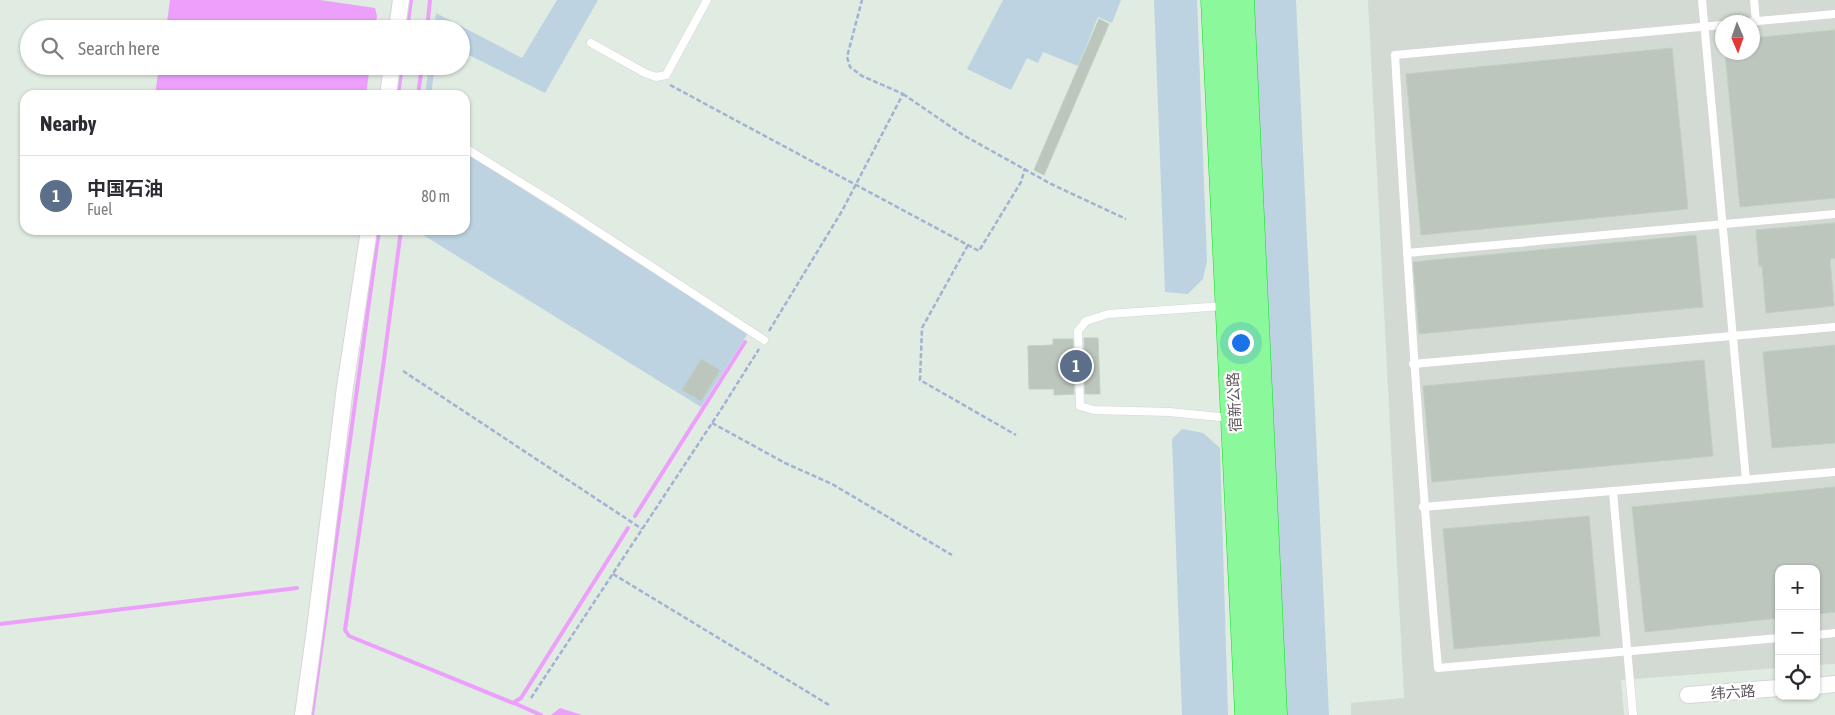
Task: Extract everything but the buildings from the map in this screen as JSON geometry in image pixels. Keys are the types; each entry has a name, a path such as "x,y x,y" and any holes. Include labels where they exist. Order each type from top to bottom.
{"highway":[{"name":"宿新公路","path":"1215,0 1249,715"},
{"name":"宿新公路","path":"1240,0 1273,715"}],"street":[{"path":"398,20 401,0"},
{"path":"389,90 391,75"},
{"path":"302,715 315,629 345,387 368,235"},
{"path":"1820,686 1835,684"},
{"name":"纬六路","path":"1688,695 1775,688"}],"lane":[{"path":"591,43 656,77 666,75 706,0"},
{"path":"1702,0 1746,480"},
{"path":"1754,0 1755,15"},
{"path":"1760,22 1835,14"},
{"path":"1715,26 1395,55 1424,507 1438,668 1627,653 1775,638"},
{"path":"470,151 562,208 764,340"},
{"path":"1407,253 1835,214"},
{"path":"1229,306 1108,314 1086,321 1078,331 1080,406 1094,410 1169,412 1235,418"},
{"path":"1414,364 1835,327"},
{"path":"1424,507 1835,472"},
{"path":"1613,492 1633,715"},
{"path":"1820,635 1835,633"}],"path":[{"path":"862,0 847,57 850,67 862,76 903,94 963,135 1052,184 1126,219"},
{"path":"656,77 979,251 1021,182 1025,168"},
{"path":"532,698 712,423 764,340 842,211 903,94"},
{"path":"968,245 922,328 920,380 1016,435"},
{"path":"403,371 642,529"},
{"path":"712,423 785,463 832,484 952,555"},
{"path":"613,574 829,705"}],"shaded area":[{"path":"170,0 320,0 375,8 377,16 376,20 167,20"},
{"path":"557,0 598,0 545,93 470,56 470,31 522,58"},
{"path":"1003,0 1121,0 1112,23 1098,17 1078,66 1043,52 1038,63 1027,58 1011,90 967,69"},
{"path":"1154,0 1197,0 1207,261 1203,279 1188,294 1165,292"},
{"path":"1254,0 1296,0 1329,715 1285,715"},
{"path":"1368,0 1835,0 1835,664 1820,665 1820,565 1775,565 1775,668 1621,680 1624,715 1351,715 1351,703 1404,698"},
{"path":"436,13 449,20 435,20"},
{"path":"158,75 369,75 367,90 156,90"},
{"path":"428,75 434,75 432,90 426,90"},
{"path":"470,155 748,333 701,407 423,235 470,235"},
{"path":"1182,429 1203,433 1220,448 1228,715 1182,715 1172,439"},
{"path":"560,708 582,715 551,715"}],"waterway":[{"path":"408,20 411,0"},
{"path":"428,20 430,0"},
{"path":"399,90 401,75"},
{"path":"419,90 421,75"},
{"path":"312,715 378,235"},
{"path":"400,235 345,630 349,636 513,703 521,698 628,528"},
{"path":"635,516 745,342"},
{"path":"0,624 297,588"},
{"path":"514,703 541,715"}],"place":[{"name":"中国石油","path":"1076,366"}]}
